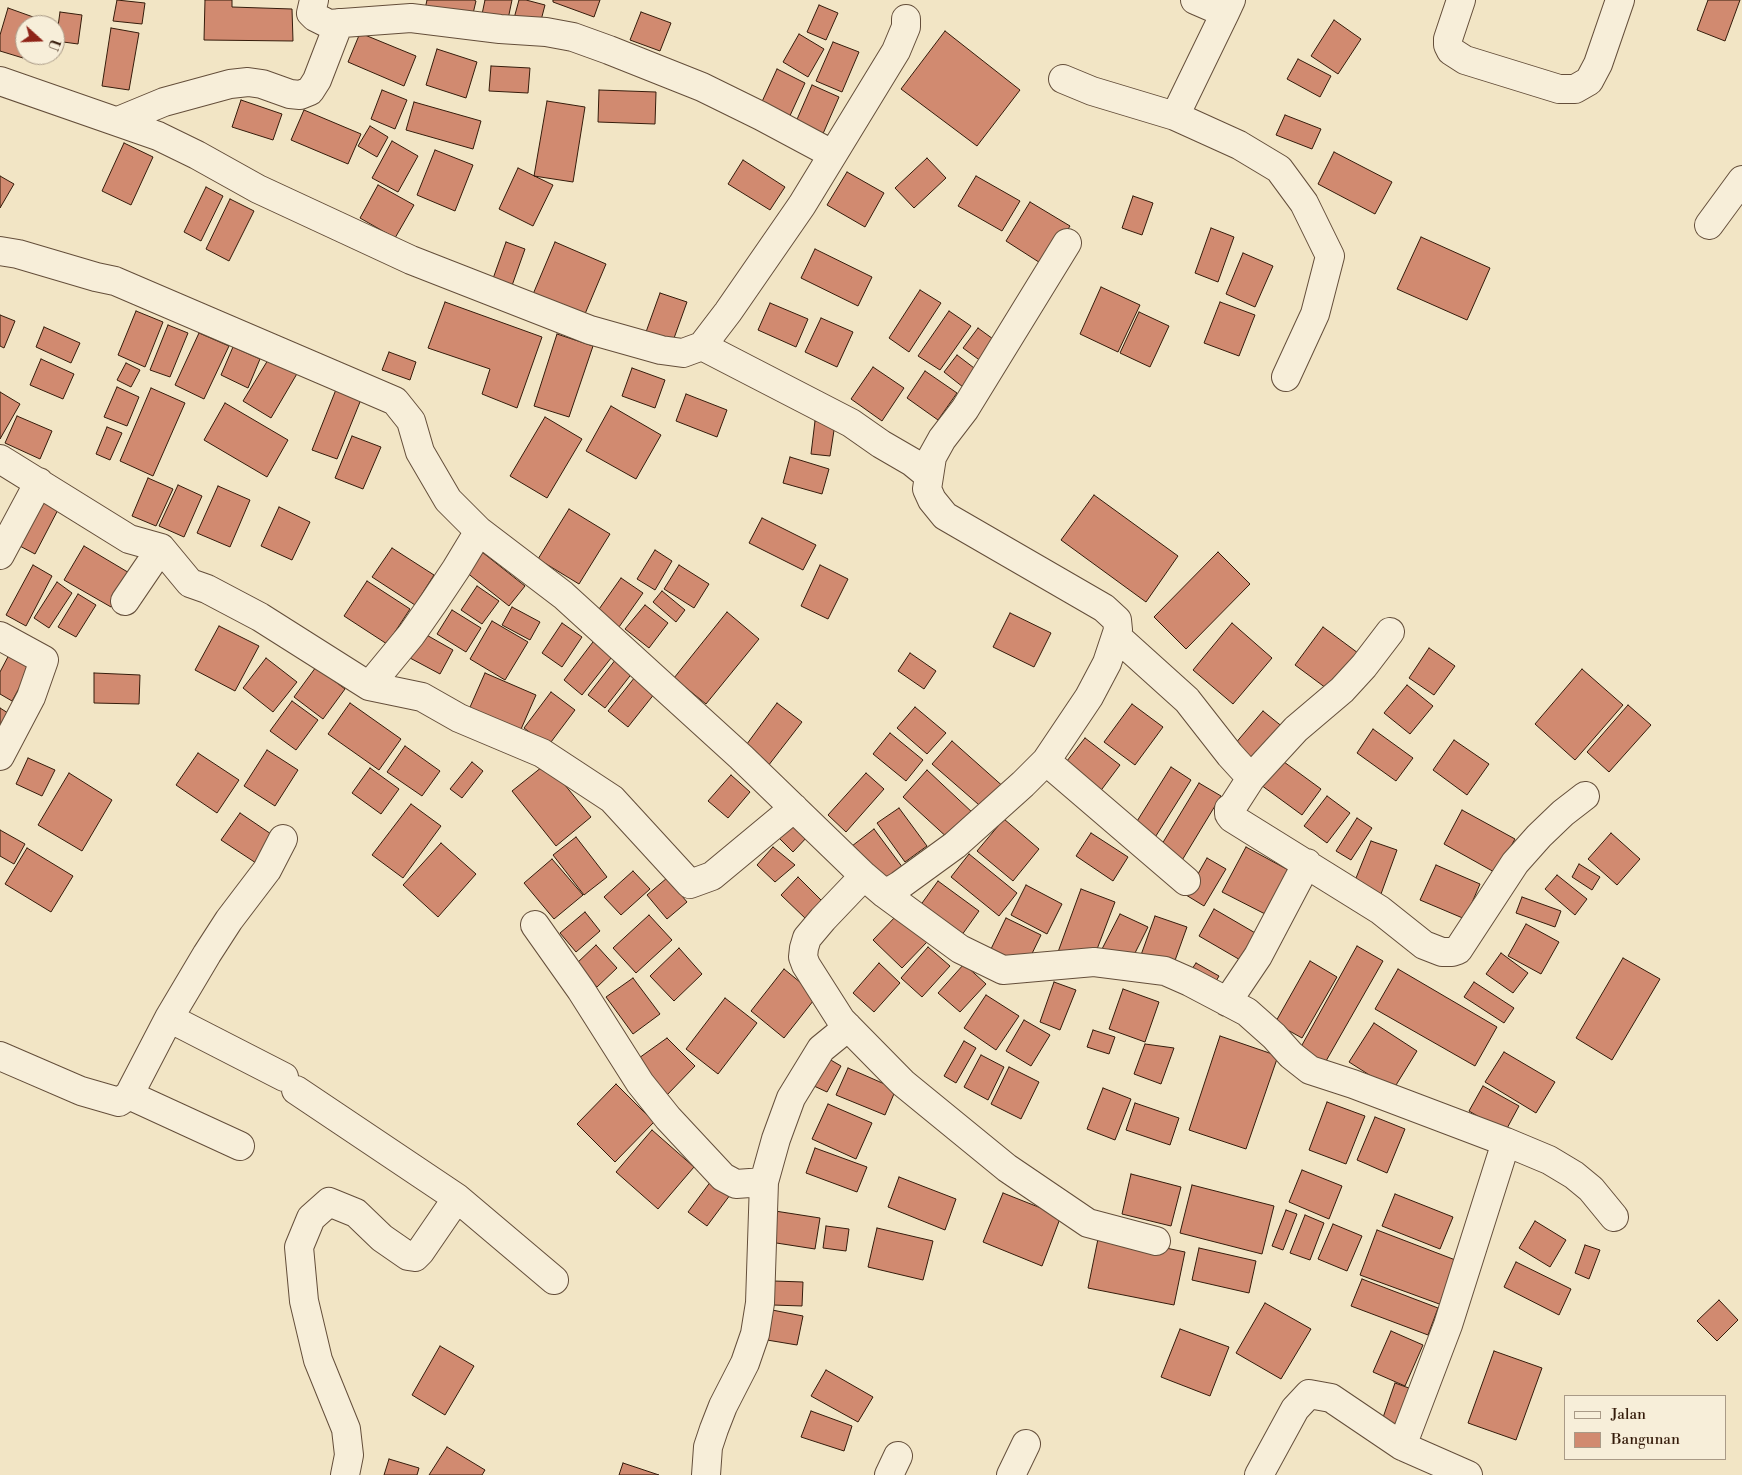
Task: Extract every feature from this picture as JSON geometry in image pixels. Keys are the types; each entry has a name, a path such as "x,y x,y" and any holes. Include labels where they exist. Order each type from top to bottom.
{"street":[{"path":"314,0 311,12 315,17 329,24 411,18 500,29 546,32 573,38 609,50 702,87 832,154"},
{"path":"1175,116 1228,6 1194,0"},
{"path":"1461,0 1448,39 1450,51 1465,60 1559,89 1575,89 1589,81 1598,64 1620,0"},
{"path":"0,81 158,136 258,189 412,260 590,330 661,350 683,353 702,346 728,312 796,213 896,51 906,27 906,19"},
{"path":"118,121 164,102 230,84 248,82 262,84 290,94 300,95 310,91 317,80 339,23"},
{"path":"1063,79 1092,91 1175,116 1239,145 1279,169 1304,203 1330,256 1316,314 1286,377"},
{"path":"1709,225 1742,180"},
{"path":"886,894 955,845 1024,784 1046,760 1089,697 1107,663 1118,630 1117,620 1104,608 945,516 932,500 927,489 932,457 942,439 965,410 1067,243"},
{"path":"0,251 18,254 115,281 395,401 411,421 420,452 448,500 479,531 563,595 740,757 864,876 960,949 1003,970 1094,962 1165,971 1247,1012 1274,1036 1291,1055 1310,1070 1353,1084 1550,1160 1574,1175 1591,1189 1614,1217"},
{"path":"702,346 852,422 881,444 912,462 928,475"},
{"path":"0,459 129,539 161,548 190,583 207,589 260,617 369,686 422,698 459,718 542,753 612,799 690,884 712,876 794,808"},
{"path":"0,555 39,482"},
{"path":"369,686 411,635 479,531"},
{"path":"125,601 161,548"},
{"path":"1390,632 1364,666 1342,690 1296,729 1251,778 1233,806 1229,809 1229,814 1232,818 1380,910 1424,945 1442,952 1452,952 1458,950 1515,864 1539,836 1563,813 1585,796"},
{"path":"0,636 44,660 31,697 0,756"},
{"path":"1116,636 1187,700 1225,749 1251,778"},
{"path":"1046,760 1186,881"},
{"path":"0,1056 81,1091 119,1102 129,1095 169,1018 207,954 229,920 267,870 283,839"},
{"path":"1227,1002 1258,956 1307,864"},
{"path":"864,876 823,919 808,938 804,948 803,957 806,965 841,1020 903,1082 1007,1168 1088,1223 1156,1241"},
{"path":"535,925 581,990 640,1083 668,1118 723,1177 736,1184 764,1182"},
{"path":"169,1018 290,1083 457,1198 554,1280"},
{"path":"706,1475 708,1447 714,1429 723,1406 745,1363 755,1334 760,1303 764,1182 776,1139 791,1098 821,1049 848,1027"},
{"path":"129,1095 240,1146"},
{"path":"1402,1446 1448,1326 1506,1142"},
{"path":"345,1475 349,1455 346,1429 318,1360 304,1302 299,1247 311,1218 329,1202 356,1213 382,1238 408,1256 415,1257 457,1198"},
{"path":"1259,1475 1295,1409 1309,1394 1331,1398 1402,1446 1468,1475"},
{"path":"1011,1475 1026,1444"}],"building":[{"path":"117,0 145,3 142,24 113,21"},
{"path":"205,0 232,0 232,7 292,9 293,41 204,40"},
{"path":"427,0 476,1 471,22 425,9"},
{"path":"485,0 512,0 507,24 481,19"},
{"path":"519,0 545,5 539,28 513,22"},
{"path":"553,0 600,0 594,17 553,2"},
{"path":"1708,0 1740,0 1725,41 1697,30"},
{"path":"819,5 838,13 826,40 807,32"},
{"path":"8,8 28,15 15,15 15,56 0,51 0,35"},
{"path":"60,12 82,15 78,44 65,42 65,15 60,15"},
{"path":"641,12 671,23 660,51 630,40"},
{"path":"1334,20 1361,39 1338,74 1311,56"},
{"path":"111,28 139,33 129,90 102,86"},
{"path":"945,31 1020,90 977,146 901,89"},
{"path":"360,33 416,56 404,86 348,62"},
{"path":"799,34 824,49 808,77 783,62"},
{"path":"833,42 859,52 842,92 816,81"},
{"path":"437,49 477,62 466,98 426,85"},
{"path":"1298,59 1331,76 1320,97 1287,79"},
{"path":"491,66 530,68 528,93 489,91"},
{"path":"777,69 805,83 788,120 760,106"},
{"path":"812,85 839,97 822,136 795,124"},
{"path":"382,90 407,100 395,129 371,119"},
{"path":"599,90 656,92 655,124 598,122"},
{"path":"241,100 282,114 273,140 232,127"},
{"path":"547,101 585,107 573,182 534,176"},
{"path":"414,102 481,121 473,149 406,130"},
{"path":"304,110 361,134 348,164 291,140"},
{"path":"1285,115 1321,129 1312,149 1276,135"},
{"path":"370,126 388,137 377,157 358,146"},
{"path":"392,141 418,156 398,192 372,178"},
{"path":"124,143 153,157 131,205 102,191"},
{"path":"435,150 473,165 455,211 417,195"},
{"path":"1334,152 1392,182 1375,214 1318,184"},
{"path":"927,158 946,178 914,208 895,188"},
{"path":"743,160 785,187 770,210 728,184"},
{"path":"518,168 553,185 533,226 499,209"},
{"path":"847,172 884,193 865,227 827,205"},
{"path":"0,176 14,184 0,208"},
{"path":"976,176 1020,201 1002,231 958,206"},
{"path":"378,185 414,205 395,238 360,218"},
{"path":"206,187 223,196 201,241 184,232"},
{"path":"1133,196 1153,203 1142,235 1122,228"},
{"path":"230,199 254,211 229,261 206,249"},
{"path":"1030,202 1070,226 1045,266 1006,241"},
{"path":"1211,228 1234,237 1218,282 1195,273"},
{"path":"1421,237 1490,268 1467,320 1397,289"},
{"path":"506,242 525,249 509,294 490,287"},
{"path":"555,242 606,264 582,321 531,299"},
{"path":"815,249 872,277 858,306 801,278"},
{"path":"1243,253 1273,266 1255,307 1226,294"},
{"path":"1101,287 1140,305 1118,352 1080,334"},
{"path":"920,290 941,303 909,352 889,338"},
{"path":"660,293 687,302 673,341 646,332"},
{"path":"445,302 542,337 517,408 482,394 490,369 428,348"},
{"path":"1220,302 1255,315 1239,356 1204,343"},
{"path":"770,303 808,319 796,347 758,330"},
{"path":"136,311 163,322 145,367 118,355"},
{"path":"949,311 971,326 940,370 918,356"},
{"path":"1139,312 1169,326 1150,367 1120,353"},
{"path":"0,315 15,321 4,348 0,346"},
{"path":"821,318 853,332 837,367 805,352"},
{"path":"168,325 188,333 170,377 150,370"},
{"path":"44,327 80,343 71,363 36,347"},
{"path":"978,328 1004,347 989,367 963,348"},
{"path":"199,333 229,346 204,399 175,385"},
{"path":"557,334 593,346 569,417 534,406"},
{"path":"233,347 260,359 248,388 221,375"},
{"path":"389,352 416,362 410,380 382,370"},
{"path":"271,355 298,372 271,418 243,401"},
{"path":"957,355 982,374 968,391 944,372"},
{"path":"41,359 74,374 63,399 30,385"},
{"path":"126,363 140,370 131,387 117,380"},
{"path":"873,367 904,388 882,421 851,399"},
{"path":"632,368 665,380 655,408 622,396"},
{"path":"925,371 957,393 938,420 907,398"},
{"path":"339,382 364,392 337,459 312,450"},
{"path":"117,387 139,397 127,426 104,417"},
{"path":"151,388 185,403 153,476 120,461"},
{"path":"0,392 20,404 0,439"},
{"path":"686,394 727,410 717,437 676,421"},
{"path":"225,403 288,440 267,477 204,440"},
{"path":"611,406 661,435 636,479 586,451"},
{"path":"17,416 52,431 40,459 5,443"},
{"path":"545,417 582,439 547,498 510,476"},
{"path":"815,421 835,424 830,456 811,454"},
{"path":"107,427 122,433 110,460 96,454"},
{"path":"352,436 381,447 363,489 335,478"},
{"path":"790,457 829,469 822,494 783,483"},
{"path":"148,478 173,489 156,526 132,516"},
{"path":"178,485 202,496 184,537 159,526"},
{"path":"218,486 250,500 230,547 197,533"},
{"path":"42,494 61,504 35,554 16,544"},
{"path":"1094,495 1178,556 1146,602 1061,540"},
{"path":"279,507 310,522 292,560 261,546"},
{"path":"569,509 610,534 579,584 538,559"},
{"path":"762,518 816,545 803,570 749,543"},
{"path":"84,546 131,574 111,607 64,580"},
{"path":"392,548 434,575 415,605 372,577"},
{"path":"655,550 672,561 655,590 637,579"},
{"path":"482,552 525,586 509,606 466,572"},
{"path":"1218,552 1250,584 1186,649 1154,617"},
{"path":"33,565 52,576 26,626 6,615"},
{"path":"679,565 709,584 694,608 664,589"},
{"path":"820,565 848,579 828,619 801,606"},
{"path":"621,578 643,593 619,627 597,612"},
{"path":"367,581 410,609 387,644 344,616"},
{"path":"57,582 72,593 49,628 34,618"},
{"path":"477,586 499,601 482,624 461,610"},
{"path":"662,591 685,610 676,622 653,602"},
{"path":"78,594 96,605 76,637 58,627"},
{"path":"645,605 668,623 649,648 625,629"},
{"path":"512,607 540,622 530,640 502,625"},
{"path":"452,610 481,628 466,652 437,634"},
{"path":"727,612 759,639 706,704 674,678"},
{"path":"1010,613 1051,633 1034,667 993,647"},
{"path":"492,621 528,642 505,680 470,659"},
{"path":"562,623 582,637 562,667 542,653"},
{"path":"1232,623 1272,658 1233,704 1193,670"},
{"path":"219,626 259,646 235,691 195,670"},
{"path":"1323,627 1358,653 1330,691 1295,665"},
{"path":"423,633 453,650 440,674 410,658"},
{"path":"596,638 615,653 582,695 564,680"},
{"path":"1429,648 1455,666 1434,695 1409,678"},
{"path":"11,651 33,663 12,701 0,694 0,672"},
{"path":"910,653 936,671 924,689 898,671"},
{"path":"266,658 297,682 273,712 243,688"},
{"path":"616,659 633,672 605,708 588,695"},
{"path":"316,667 345,689 323,719 294,697"},
{"path":"1582,669 1623,705 1575,760 1535,724"},
{"path":"94,673 140,675 139,704 94,703"},
{"path":"485,673 536,695 518,736 467,714"},
{"path":"635,677 655,693 628,727 608,711"},
{"path":"1407,685 1433,706 1410,734 1384,713"},
{"path":"551,692 575,710 548,746 524,728"},
{"path":"292,701 318,720 296,750 270,731"},
{"path":"350,703 401,739 379,770 328,734"},
{"path":"777,703 802,722 768,766 744,748"},
{"path":"1132,704 1163,727 1135,765 1104,742"},
{"path":"1628,705 1651,725 1609,772 1587,752"},
{"path":"915,707 946,733 927,754 897,728"},
{"path":"0,708 8,713 0,728"},
{"path":"1263,711 1284,728 1255,763 1234,745"},
{"path":"1373,729 1413,758 1396,781 1357,753"},
{"path":"890,733 923,760 906,781 873,754"},
{"path":"1085,738 1120,765 1099,793 1063,766"},
{"path":"1454,740 1489,764 1467,795 1433,770"},
{"path":"952,741 1006,789 986,811 932,764"},
{"path":"405,746 440,771 422,796 387,772"},
{"path":"267,750 298,770 275,806 244,786"},
{"path":"198,753 239,780 217,813 176,785"},
{"path":"28,758 55,770 42,796 16,784"},
{"path":"1280,759 1321,789 1302,815 1261,785"},
{"path":"472,762 483,771 462,798 450,789"},
{"path":"547,763 591,817 556,846 512,791"},
{"path":"1171,767 1191,780 1154,839 1134,826"},
{"path":"370,768 399,789 381,814 352,793"},
{"path":"927,770 974,814 950,840 903,797"},
{"path":"69,773 112,800 82,851 38,825"},
{"path":"866,773 884,789 846,832 828,815"},
{"path":"731,775 750,792 728,818 708,801"},
{"path":"1199,783 1221,796 1181,862 1159,849"},
{"path":"1327,796 1350,813 1327,843 1304,826"},
{"path":"411,804 441,826 403,878 372,855"},
{"path":"899,808 927,846 905,862 877,823"},
{"path":"1462,810 1515,839 1496,873 1444,844"},
{"path":"240,813 274,836 256,863 221,840"},
{"path":"1357,818 1372,828 1351,860 1336,851"},
{"path":"1004,819 1039,849 1013,881 977,851"},
{"path":"793,822 808,836 793,852 778,837"},
{"path":"874,829 903,868 882,884 852,846"},
{"path":"0,830 25,844 14,864 0,856"},
{"path":"1091,833 1128,857 1113,881 1076,856"},
{"path":"1611,833 1640,859 1617,885 1588,859"},
{"path":"576,837 607,877 584,895 553,855"},
{"path":"1371,841 1397,850 1381,894 1354,883"},
{"path":"441,843 476,874 438,917 403,885"},
{"path":"773,847 795,865 775,882 757,865"},
{"path":"1246,847 1292,872 1269,916 1222,892"},
{"path":"27,848 73,876 51,912 5,884"},
{"path":"969,854 1017,893 999,916 951,877"},
{"path":"1207,858 1226,869 1204,906 1186,895"},
{"path":"552,859 583,895 554,919 524,883"},
{"path":"1579,864 1600,877 1592,890 1572,877"},
{"path":"1436,865 1480,884 1465,919 1420,900"},
{"path":"633,871 650,889 621,915 604,897"},
{"path":"1557,875 1587,899 1575,915 1545,889"},
{"path":"798,877 823,902 806,919 781,895"},
{"path":"667,878 687,902 667,919 647,895"},
{"path":"938,881 979,911 959,939 917,910"},
{"path":"1026,885 1062,904 1047,934 1011,915"},
{"path":"1081,889 1115,902 1094,957 1058,952"},
{"path":"1522,897 1561,911 1555,927 1516,913"},
{"path":"1214,909 1257,934 1242,961 1199,936"},
{"path":"585,912 600,931 576,952 560,933"},
{"path":"898,914 927,942 902,968 873,940"},
{"path":"1120,914 1148,927 1130,963 1102,949"},
{"path":"649,915 672,940 636,973 613,948"},
{"path":"1155,916 1187,927 1173,966 1141,955"},
{"path":"1006,918 1041,935 1026,966 991,949"},
{"path":"1526,924 1559,942 1541,974 1508,956"},
{"path":"596,945 617,968 597,987 576,964"},
{"path":"1357,946 1383,961 1322,1068 1297,1054"},
{"path":"928,947 950,966 922,997 901,978"},
{"path":"679,948 702,974 674,1001 650,976"},
{"path":"1501,953 1528,973 1513,993 1486,974"},
{"path":"1623,958 1660,979 1612,1060 1576,1038"},
{"path":"1310,961 1337,977 1302,1038 1275,1023"},
{"path":"879,963 900,983 874,1012 853,993"},
{"path":"1196,963 1219,976 1212,988 1188,975"},
{"path":"964,964 986,984 960,1012 938,993"},
{"path":"784,969 817,996 784,1038 751,1011"},
{"path":"1398,969 1497,1027 1475,1066 1375,1009"},
{"path":"633,978 660,1014 633,1034 606,997"},
{"path":"1054,982 1076,990 1060,1030 1040,1022"},
{"path":"1474,982 1514,1008 1504,1023 1464,997"},
{"path":"1123,989 1159,1002 1145,1042 1109,1029"},
{"path":"986,995 1019,1016 996,1050 964,1028"},
{"path":"725,998 757,1023 718,1074 686,1049"},
{"path":"1024,1020 1050,1035 1031,1066 1006,1051"},
{"path":"1374,1023 1417,1051 1393,1090 1349,1062"},
{"path":"1093,1030 1115,1037 1109,1054 1087,1047"},
{"path":"1220,1036 1278,1056 1246,1149 1189,1130"},
{"path":"667,1038 695,1066 666,1096 639,1058"},
{"path":"964,1041 976,1048 956,1083 944,1076"},
{"path":"1145,1044 1174,1048 1161,1084 1134,1074"},
{"path":"1504,1052 1555,1082 1536,1113 1485,1082"},
{"path":"981,1055 1004,1067 988,1100 964,1087"},
{"path":"829,1059 841,1066 827,1092 814,1086"},
{"path":"1009,1067 1039,1082 1021,1119 991,1104"},
{"path":"848,1068 896,1089 885,1115 836,1095"},
{"path":"616,1084 654,1122 615,1162 577,1124"},
{"path":"1483,1086 1519,1106 1505,1132 1469,1111"},
{"path":"1103,1088 1131,1099 1115,1140 1087,1129"},
{"path":"1327,1102 1365,1116 1346,1164 1309,1150"},
{"path":"1135,1103 1179,1118 1170,1145 1126,1130"},
{"path":"828,1104 872,1123 856,1159 812,1139"},
{"path":"1375,1117 1405,1129 1387,1173 1357,1160"},
{"path":"652,1130 694,1167 658,1209 616,1172"},
{"path":"815,1148 867,1167 857,1192 806,1173"},
{"path":"1302,1170 1342,1186 1329,1219 1289,1202"},
{"path":"717,1173 736,1187 707,1226 688,1212"},
{"path":"1131,1174 1181,1187 1171,1226 1122,1214"},
{"path":"899,1177 956,1199 945,1230 888,1207"},
{"path":"1192,1185 1274,1206 1262,1254 1180,1233"},
{"path":"1003,1193 1061,1216 1042,1266 983,1242"},
{"path":"1395,1194 1453,1217 1440,1249 1382,1226"},
{"path":"1286,1210 1297,1214 1283,1250 1272,1246"},
{"path":"775,1211 820,1218 815,1249 770,1242"},
{"path":"1305,1215 1324,1223 1310,1260 1290,1253"},
{"path":"1535,1221 1566,1240 1550,1267 1519,1248"},
{"path":"1333,1224 1362,1236 1347,1271 1318,1259"},
{"path":"826,1226 849,1229 846,1251 823,1248"},
{"path":"877,1228 933,1241 923,1280 868,1267"},
{"path":"1377,1230 1458,1261 1442,1305 1360,1275"},
{"path":"1099,1234 1185,1252 1174,1305 1088,1288"},
{"path":"1585,1245 1600,1250 1589,1279 1575,1273"},
{"path":"1199,1248 1256,1261 1249,1293 1192,1280"},
{"path":"1516,1262 1571,1289 1559,1315 1504,1287"},
{"path":"1362,1279 1438,1308 1428,1335 1351,1306"},
{"path":"774,1281 803,1282 802,1306 773,1305"},
{"path":"1719,1300 1738,1320 1717,1341 1697,1321"},
{"path":"1265,1303 1311,1329 1281,1379 1236,1353"},
{"path":"767,1309 803,1316 797,1345 761,1339"},
{"path":"1180,1329 1229,1347 1210,1396 1161,1377"},
{"path":"1391,1331 1423,1345 1405,1386 1373,1372"},
{"path":"440,1346 474,1366 445,1415 412,1395"},
{"path":"1494,1351 1542,1368 1516,1440 1468,1423"},
{"path":"826,1370 873,1397 858,1422 811,1396"},
{"path":"1395,1383 1417,1391 1401,1437 1379,1429"},
{"path":"811,1411 852,1426 844,1451 801,1437"},
{"path":"447,1447 485,1470 482,1475 429,1475"},
{"path":"389,1459 419,1468 417,1475 384,1475"},
{"path":"623,1463 659,1475 619,1475"}]}
